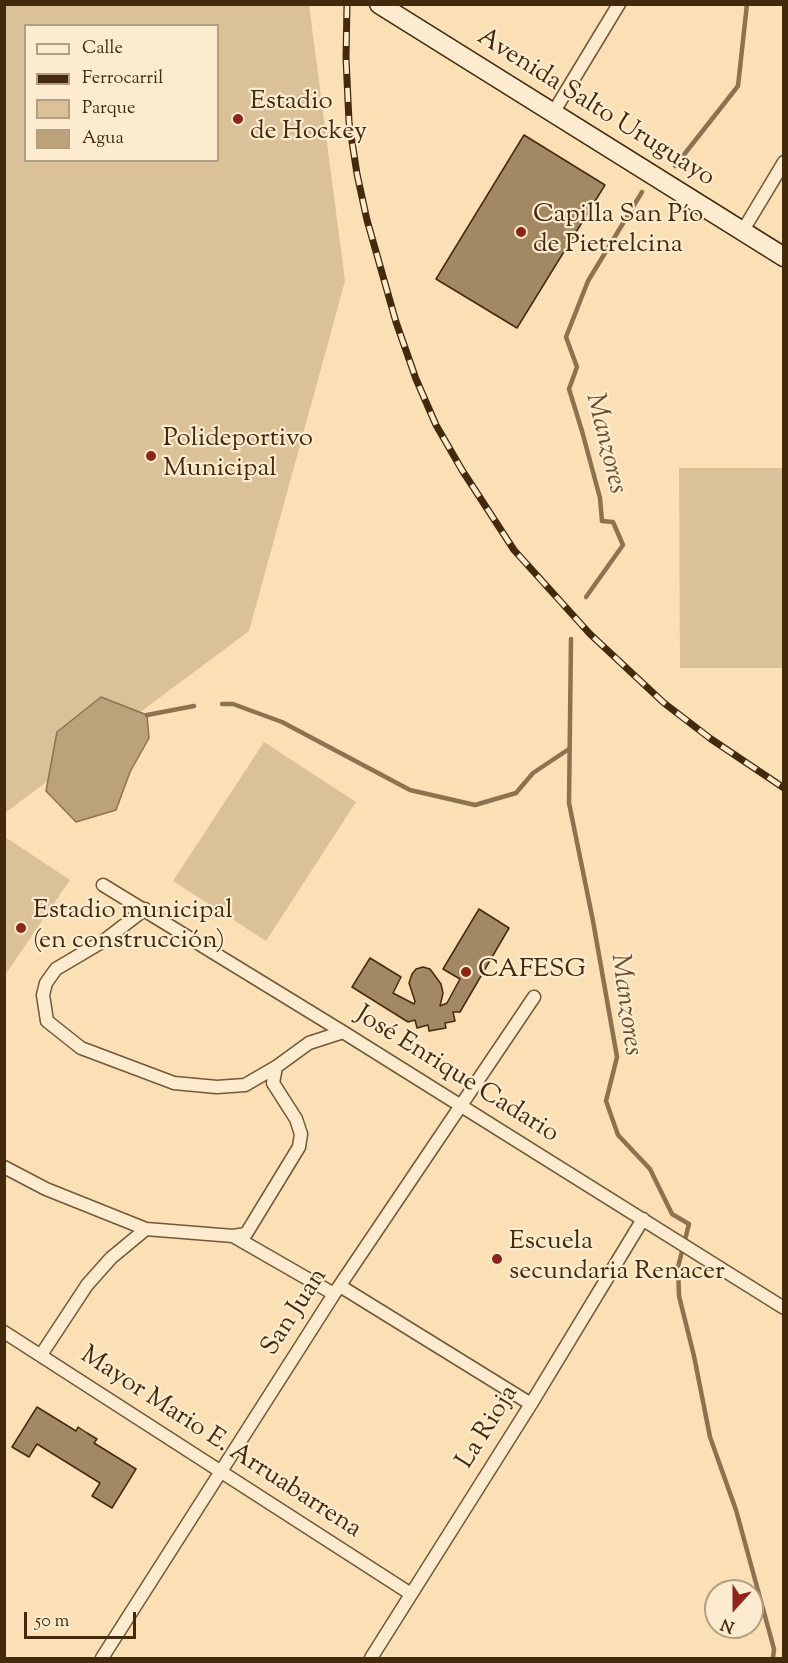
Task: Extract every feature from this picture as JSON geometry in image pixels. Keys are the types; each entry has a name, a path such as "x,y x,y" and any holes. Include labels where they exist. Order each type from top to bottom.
{"main road":[{"name":"Avenida Salto Uruguayo","path":"379,4 783,257"}],"street":[{"path":"553,113 619,4"},
{"path":"742,232 783,162"},
{"name":"José Enrique Cadario","path":"104,885 783,1308"},
{"path":"145,909 105,940 56,969 46,983 44,995 47,1021 81,1048 174,1083 217,1087 245,1085 276,1067 309,1043 343,1032"},
{"name":"San Juan","path":"107,1657 221,1470 337,1290 534,997"},
{"path":"4,1167 46,1189 146,1229 233,1236 246,1234 299,1147 301,1134 296,1119 273,1083 276,1067"},
{"name":"La Rioja","path":"371,1659 531,1404 643,1219"},
{"path":"41,1355 87,1285 111,1258 146,1229"},
{"path":"233,1236 337,1290 531,1404"},
{"name":"Mayor Mario E. Arruabarrena","path":"4,1332 411,1594"}],"green space":[{"name":"Polideportivo Municipal","path":"5,5 309,5 345,281 249,631 5,813"},
{"path":"679,468 783,468 783,668 680,668"},
{"path":"264,742 356,802 266,941 173,881"},
{"name":"Estadio municipal (en construcción)","path":"5,837 70,880 5,975"}],"water":[{"path":"101,697 147,715 149,738 130,772 116,810 76,822 46,791 57,732"}],"building":[{"name":"Capilla San Pío de Pietrelcina","path":"524,135 605,185 517,328 436,279"},
{"name":"CAFESG","path":"479,909 509,928 460,1012 453,1012 455,1021 445,1023 446,1028 429,1031 428,1025 417,1028 415,1020 408,1022 352,987 370,958 401,977 393,993 414,1004 409,983 412,974 416,969 423,967 430,969 441,984 443,993 440,1006 447,1003 460,979 443,969"},
{"path":"37,1407 76,1431 78,1427 97,1439 94,1443 136,1469 112,1508 92,1496 100,1483 37,1444 29,1457 12,1447"}],"waterway":[{"name":"Manzores","path":"675,166 738,86 747,4"},
{"name":"Manzores","path":"586,597 623,545 613,522 602,521 600,498 569,389 577,367 566,337 588,281 642,192"},
{"name":"Manzores","path":"571,639 569,803 617,1057 606,1101 618,1135 650,1169 672,1214 689,1224 678,1267 679,1296 710,1437 736,1510 774,1649 773,1658"},
{"path":"222,704 233,704 282,722 410,790 475,805 516,793 533,773 569,749"},
{"path":"147,715 194,706"}],"railway":[{"path":"347,4 346,58 349,122 357,174 367,220 396,322 416,379 436,425 514,550 590,634 664,703 711,739 784,788"}],"place":[{"name":"Estadio de Hockey","path":"238,119"},
{"name":"Capilla San Pío de Pietrelcina","path":"521,232"},
{"name":"Polideportivo Municipal","path":"151,456"},
{"name":"Estadio municipal (en construcción)","path":"21,928"},
{"name":"CAFESG","path":"466,972"},
{"name":"Escuela secundaria Renacer","path":"497,1259"}]}
